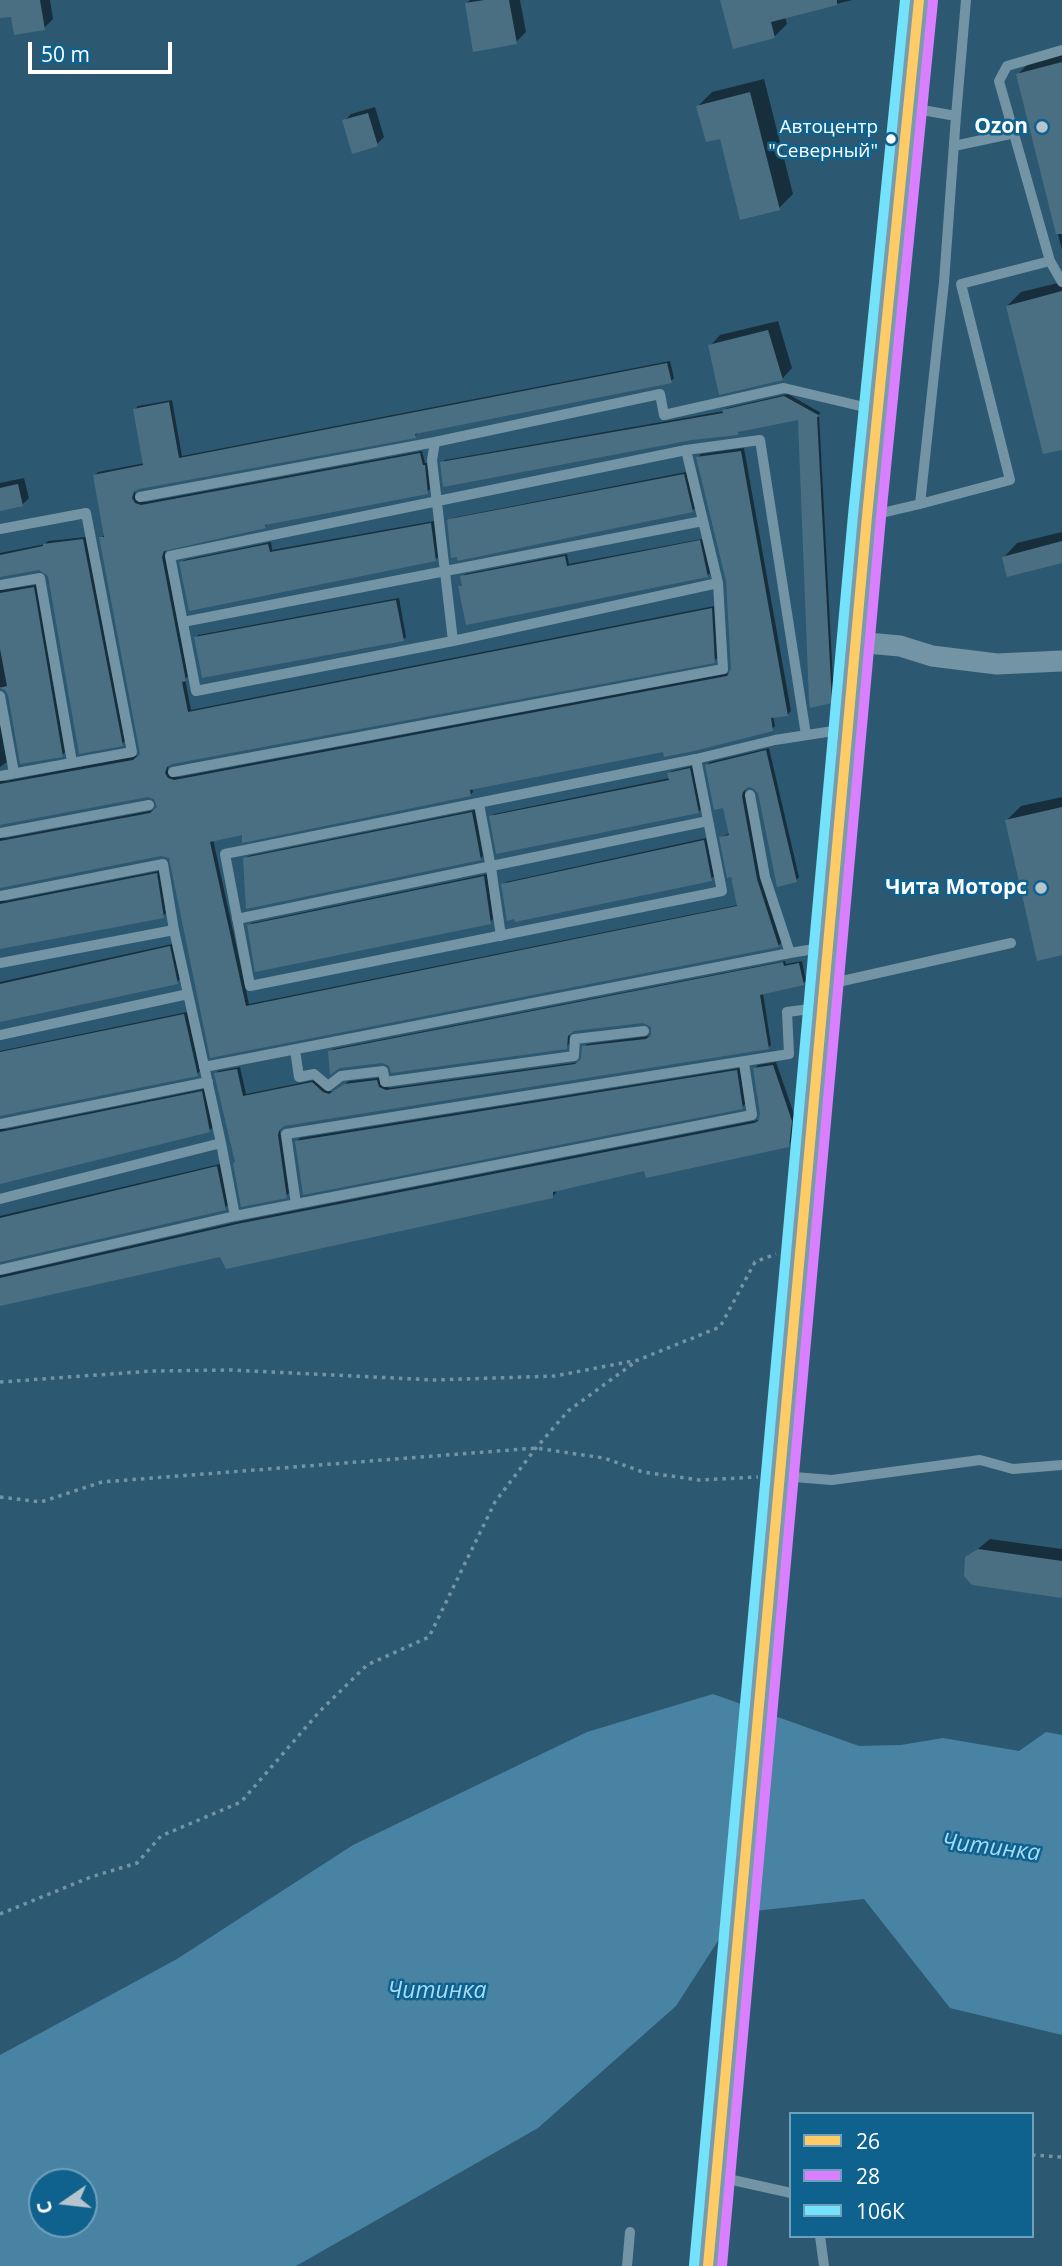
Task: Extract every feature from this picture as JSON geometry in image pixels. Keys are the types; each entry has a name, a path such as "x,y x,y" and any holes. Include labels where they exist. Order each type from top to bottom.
{"main road":[{"path":"708,2266 867,516 919,0"}],"street":[{"path":"856,642 900,646 932,656 997,664 1062,662"}],"lane":[{"path":"920,504 944,282 966,0"},
{"path":"1062,50 1007,66 999,81 1049,261 1062,282"},
{"path":"908,108 956,116"},
{"path":"954,146 1015,133"},
{"path":"944,282 961,284 1049,261"},
{"path":"867,516 1010,480 961,284"},
{"path":"140,496 435,442 660,394 664,415 784,388 877,410"},
{"path":"718,583 453,641 196,691 170,556 686,450 760,440 806,735"},
{"path":"435,442 432,460 453,641"},
{"path":"173,772 723,668 718,583 686,450"},
{"path":"0,528 86,513 132,752 0,776"},
{"path":"183,622 704,521"},
{"path":"0,585 40,578 72,762"},
{"path":"0,696 14,773"},
{"path":"696,759 722,891 250,986 225,854 479,804 775,740 849,728"},
{"path":"750,795 765,877 790,953"},
{"path":"479,804 501,936"},
{"path":"0,834 149,805"},
{"path":"237,919 708,821"},
{"path":"0,896 163,864 174,930 235,1216"},
{"path":"0,962 174,930"},
{"path":"296,1205 286,1134 789,1054 787,1012 825,996 1011,943"},
{"path":"204,1067 790,953 814,949 829,951"},
{"path":"0,1035 188,994"},
{"path":"295,1049 299,1077 314,1074 328,1086 341,1076 383,1070 386,1082 574,1056 575,1039 644,1031"},
{"path":"0,1270 235,1216 752,1115 744,1063"},
{"path":"0,1124 208,1082"},
{"path":"0,1199 221,1143"},
{"path":"781,1476 832,1480 981,1460 1013,1469 1062,1465"},
{"path":"716,2177 789,2193"},
{"path":"627,2266 630,2232"},
{"path":"820,2238 824,2266"}],"path":[{"path":"0,1382 152,1371 231,1370 434,1380 541,1376 638,1360 720,1327 755,1262 801,1245"},
{"path":"0,1914 91,1877 137,1863 161,1836 241,1802 320,1710 367,1665 429,1637 495,1502 568,1411 638,1360"},
{"path":"0,1497 41,1502 102,1482 536,1448 604,1458 643,1472 699,1480 781,1476"},
{"path":"1034,2155 1062,2157"}],"water":[{"name":"Читинка","path":"713,1694 859,1746 901,1745 943,1738 1019,1751 1046,1732 1062,1735 1062,2035 950,2008 864,1899 736,1913 676,2006 538,2128 296,2266 0,2266 0,2055 177,1959 353,1845 587,1732"}],"building":[{"path":"0,0 40,0 45,30 14,35 11,17 0,18"},
{"path":"509,0 517,44 473,52 465,3"},
{"path":"720,0 837,0 837,5 771,22 775,38 733,49"},
{"path":"1062,62 1062,234 1056,234 1016,74"},
{"path":"750,92 780,210 740,220 720,139 706,142 696,106"},
{"path":"368,113 378,146 352,154 342,120"},
{"path":"1062,291 1062,450 1043,454 1006,306"},
{"path":"768,330 783,380 719,395 708,345"},
{"path":"667,363 672,383 415,434 416,438 139,489 134,492 132,498 135,503 141,505 420,453 425,465 428,494 265,525 266,528 164,551 162,557 186,681 182,682 188,712 712,608 715,663 172,764 167,767 165,773 168,778 174,780 727,676 731,669 726,581 696,457 741,451 788,716 771,718 773,731 664,757 663,752 470,790 471,796 242,843 242,835 210,842 246,1006 737,906 731,877 727,878 719,837 729,835 723,808 714,810 705,765 766,750 797,882 777,887 758,793 748,787 742,796 757,879 779,947 210,1058 169,858 161,856 0,888 0,841 150,813 157,807 154,799 148,797 0,825 0,784 133,760 140,754 99,537 104,537 93,475 143,465 133,409 169,402 179,458"},
{"path":"784,396 820,416 817,417 832,703 810,708 809,701 798,420 738,432 738,435 692,440 443,487 440,462 723,413 722,410"},
{"path":"684,474 693,512 457,561 457,557 451,558 449,519"},
{"path":"18,484 23,506 0,511 0,488"},
{"path":"431,523 436,561 189,611 179,562 268,544 270,552"},
{"path":"83,539 123,746 79,754 48,576 39,570 0,577 0,555 43,544"},
{"path":"700,540 708,577 466,625 458,586 462,586 460,576 565,556 567,566"},
{"path":"1062,541 1062,563 1007,577 1002,557"},
{"path":"34,587 63,757 20,764 8,695 0,688 7,686 0,649 0,593"},
{"path":"396,600 404,641 202,678 194,637"},
{"path":"690,768 699,813 496,854 489,816 669,780 667,773"},
{"name":"Чита Моторс","path":"1062,807 1062,955 1037,961 1005,820"},
{"path":"472,812 481,860 246,909 243,858"},
{"path":"704,840 712,881 515,922 514,919 507,921 501,884"},
{"path":"157,873 164,918 0,949 0,904"},
{"path":"484,876 491,924 255,972 247,925"},
{"path":"170,946 178,984 0,1022 0,984"},
{"path":"783,962 784,966 799,963 804,985 760,995 769,1049 284,1126 278,1135 287,1198 241,1207 233,1163 235,1162 214,1073 237,1069 243,1096 312,1082 329,1094 344,1084 377,1080 379,1087 386,1090 575,1064 581,1059 582,1046 646,1039 651,1035 651,1027 643,1023 574,1031 568,1036 567,1049 391,1073 389,1066 382,1063 340,1068 330,1075 328,1051"},
{"path":"184,1014 198,1076 0,1116 0,1052"},
{"path":"773,1065 792,1121 789,1147 646,1178 644,1171 553,1192 553,1198 226,1269 220,1257 0,1306 0,1278 237,1224 754,1123 758,1121 760,1114 753,1068"},
{"path":"737,1070 743,1109 303,1195 295,1141"},
{"path":"202,1091 210,1132 0,1184 0,1132"},
{"path":"217,1166 226,1210 0,1262 0,1218"},
{"path":"978,1549 1062,1561 1062,1598 972,1585 964,1576 965,1557"}],"transit line":[{"name":"106К","path":"694,2265 853,515 905,0"},
{"name":"26","path":"708,2266 867,516 919,0"},
{"name":"28","path":"722,2266 881,517 933,1"}],"place":[{"name":"Ozon","path":"1042,127"},
{"name":"Автоцентр \"Северный\"","path":"891,139"},
{"name":"Чита Моторс","path":"1041,888"}]}
